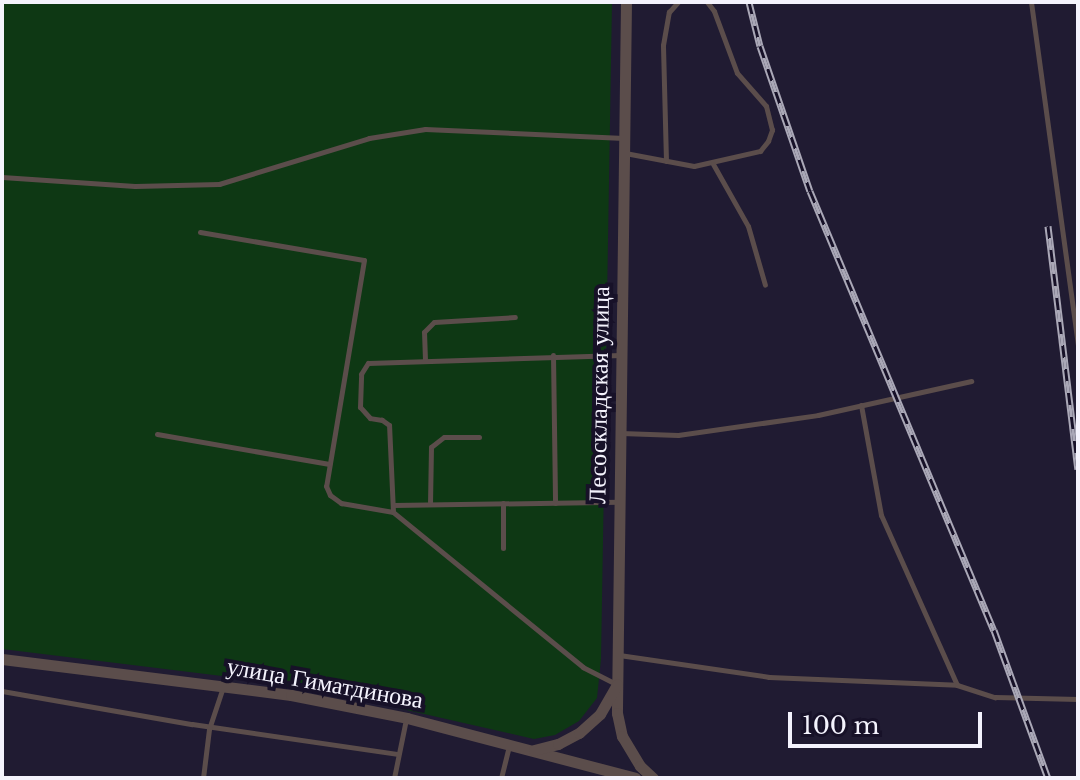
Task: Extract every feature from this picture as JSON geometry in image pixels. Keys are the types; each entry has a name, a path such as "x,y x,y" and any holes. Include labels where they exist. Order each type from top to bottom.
{"street":[{"name":"Лесоскладская улица","path":"626,2 617,684 622,736 640,766 653,778"},
{"name":"улица Гиматдинова","path":"2,659 291,695 407,718 635,778"},
{"path":"530,751 558,744 579,733 600,714 617,684"}],"lane":[{"path":"666,161 663,45 669,12 678,2"},
{"path":"624,153 694,166 713,164 760,151 772,130 766,106 733,66 714,11 707,2"},
{"path":"1031,2 1078,346"},
{"path":"2,177 135,186 219,184 369,138 425,129 624,138"},
{"path":"713,164 748,226 765,285"},
{"path":"200,232 364,260 326,486 335,500 393,508 430,504 620,502"},
{"path":"425,360 424,332 434,322 515,317"},
{"path":"553,355 555,503"},
{"path":"617,684 583,667 393,508 389,425 361,411 362,368 368,363 622,355"},
{"path":"621,433 678,435 861,405 971,381"},
{"path":"861,405 881,515 957,685"},
{"path":"157,434 330,464"},
{"path":"430,504 431,447 444,437 479,437"},
{"path":"503,503 503,548"},
{"path":"618,655 769,677 957,685 995,697 1078,699"},
{"path":"203,778 210,727 223,687"},
{"path":"2,691 210,727 397,754"},
{"path":"394,778 407,718"},
{"path":"501,778 509,746"}],"green space":[{"path":"2,2 612,2 601,659 597,698 579,721 555,735 534,739 389,706 222,676 2,649"}],"railway":[{"path":"749,2 760,46 810,191 994,630 1048,778"},
{"path":"1048,226 1078,469"}]}
